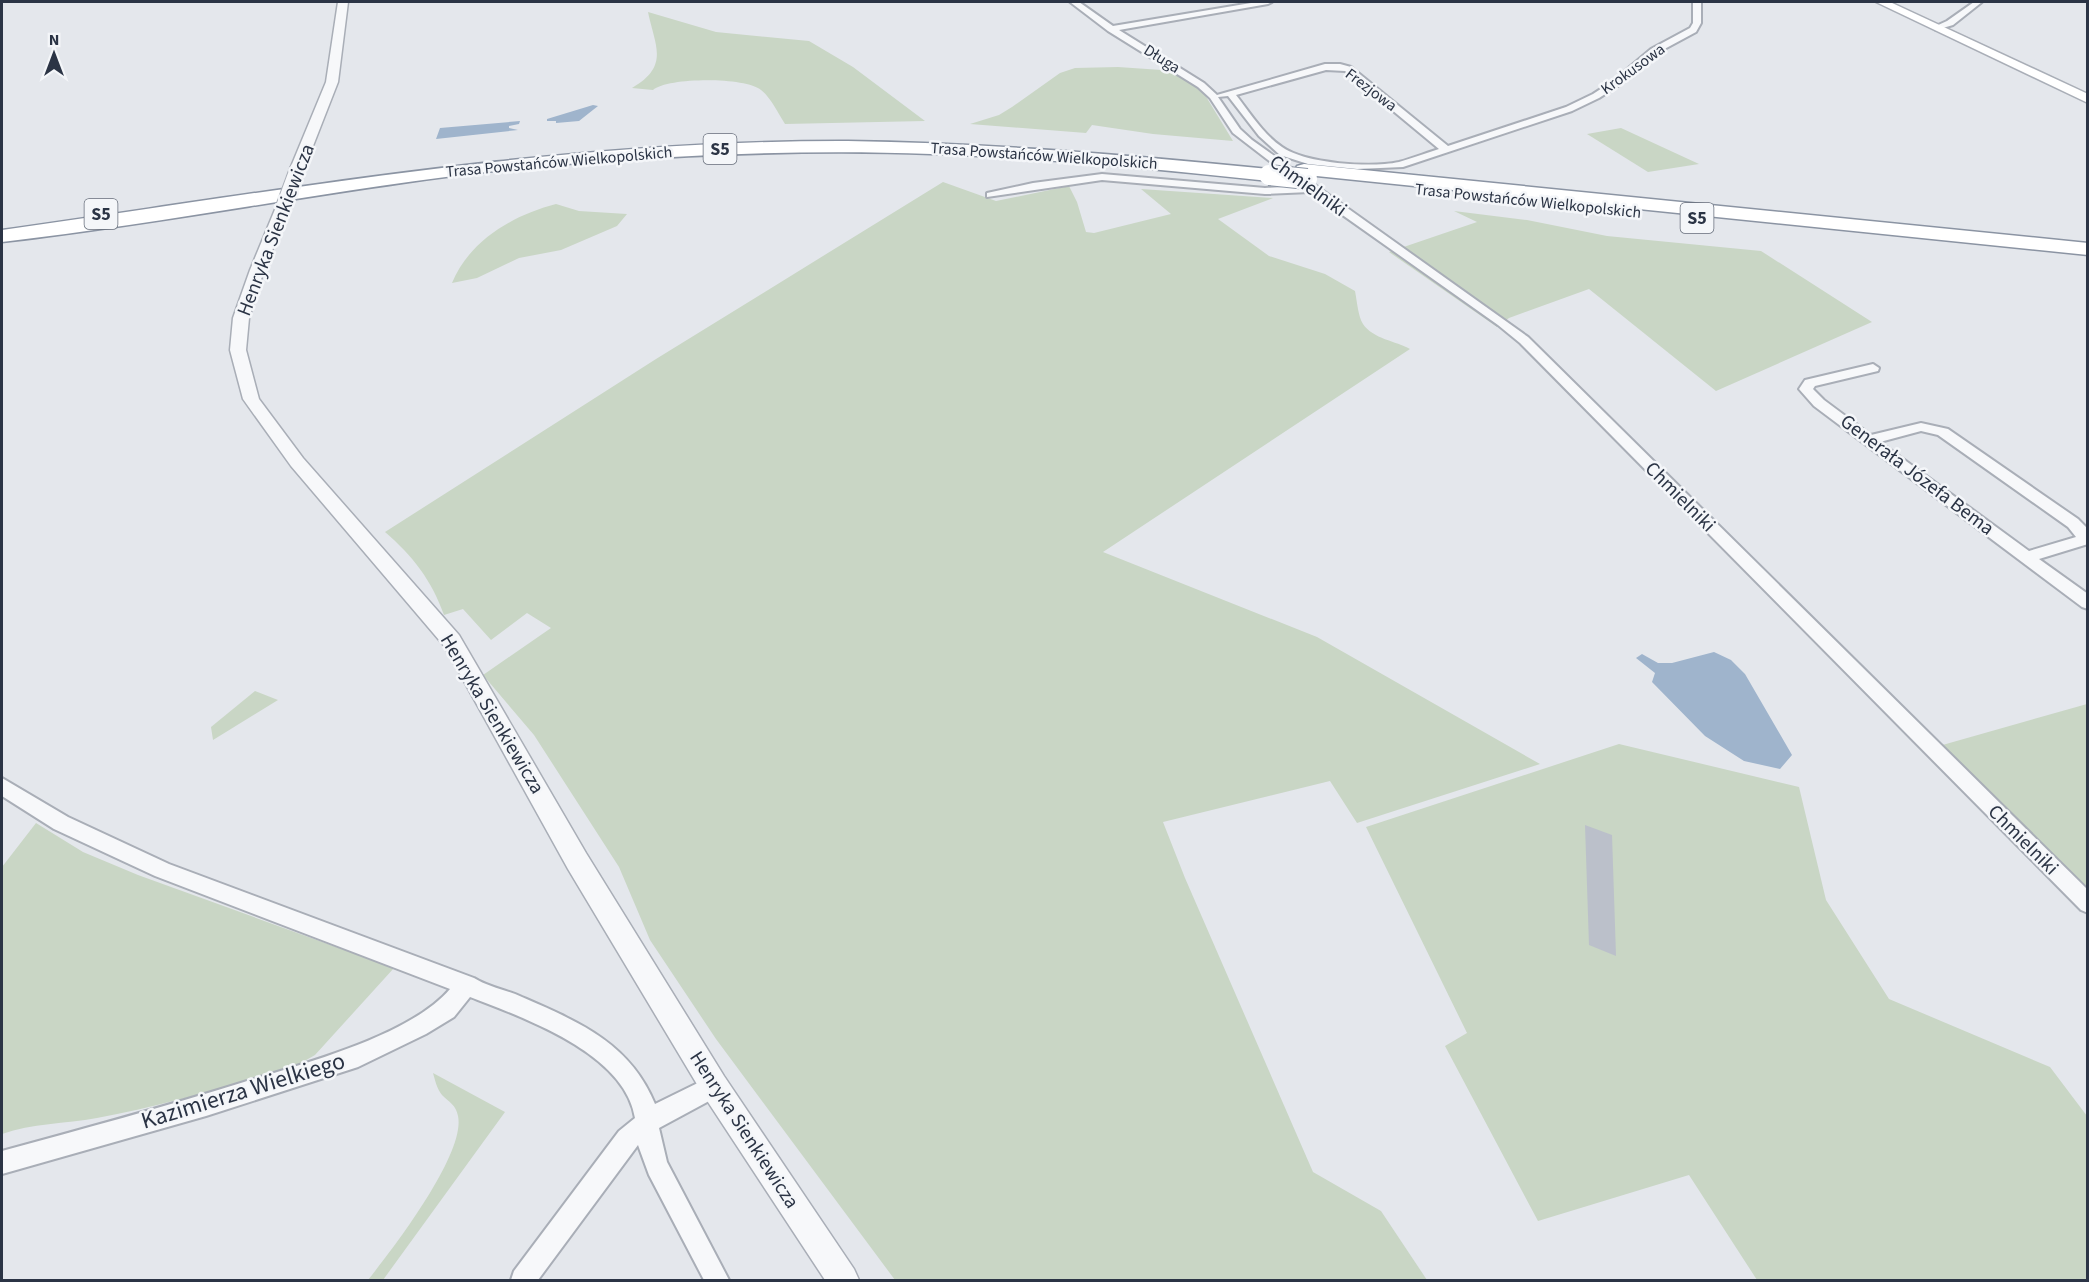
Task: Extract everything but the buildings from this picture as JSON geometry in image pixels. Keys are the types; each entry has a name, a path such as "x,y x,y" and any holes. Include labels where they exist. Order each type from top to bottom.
{"highway":[{"name":"Trasa Powstańców Wielkopolskich","path":"2,228 530,154 661,144 836,139 969,141 1092,149 1269,171 1307,179 2088,258"},
{"name":"Trasa Powstańców Wielkopolskich","path":"2,236 478,168 568,158 700,150 879,147 949,149 1269,171"},
{"name":"Trasa Powstańców Wielkopolskich","path":"1307,179 2088,249"}],"main road":[{"path":"1882,2 2088,99"}],"street":[{"name":"Henryka Sienkiewicza","path":"344,2 335,70 321,112 257,270 241,318 238,350 242,375 251,399 297,462 452,641 578,861 714,1086 843,1281"},
{"name":"Długa","path":"1074,2 1112,29 1192,78 1213,96 1236,131"},
{"path":"1112,29 1268,2"},
{"name":"Krokusowa","path":"1448,150 1578,105 1616,83 1654,51 1694,30 1697,23 1697,2"},
{"path":"1939,28 1950,23 1978,2"},
{"name":"Frezjowa","path":"1213,96 1231,94 1325,67 1348,69 1448,150"},
{"path":"1231,94 1264,135 1284,153 1307,160 1376,168 1399,165 1448,150"},
{"name":"Chmielniki","path":"1236,131 1307,179 1524,340 2088,904"},
{"path":"991,195 1033,186 1102,177 1265,191 1307,179"},
{"name":"Generała Józefa Bema","path":"1873,368 1810,383 1806,389 1811,396 2088,603"},
{"path":"1870,440 1921,427 1944,432 2073,523 2084,535 2083,540 2077,543 2026,557"},
{"path":"2,786 61,823 181,879 328,932 467,986 553,1022 591,1041 615,1061 638,1090 644,1105 650,1146 657,1167 717,1281"},
{"name":"Kazimierza Wielkiego","path":"2,1163 206,1105 358,1056 418,1027 446,1010 467,986"},
{"path":"523,1281 616,1152 646,1122 682,1100 714,1086"}],"green space":[{"path":"648,12 716,32 809,41 853,67 925,121 785,124 765,93 753,86 707,80 674,83 653,90 632,88 652,72 656,63 656,45"},
{"path":"1118,67 1176,71 1202,90 1233,141 1153,134 1092,125 1086,133 970,124 999,115 1060,73 1075,68"},
{"path":"1621,128 1699,164 1648,172 1587,134"},
{"path":"943,182 996,201 1069,186 1077,202 1086,232 1094,233 1171,214 1141,189 1273,198 1218,219 1269,256 1325,274 1355,291 1360,317 1367,329 1410,349 1103,552 1317,637 1540,764 1357,823 1330,781 1163,822 1185,878 1313,1172 1381,1211 1427,1280 895,1280 716,1039 650,940 619,867 534,735 483,675 551,628 527,613 491,640 463,609 444,615 434,591 420,570 385,532 656,359"},
{"path":"556,204 579,211 627,214 617,226 561,250 519,258 477,278 452,283 469,254 494,232 524,215"},
{"path":"1454,211 1527,220 1607,236 1761,251 1872,322 1716,391 1589,289 1509,318 1497,327 1389,252 1477,222"},
{"path":"255,691 278,700 213,740 211,727"},
{"path":"2087,704 2087,892 1939,746"},
{"path":"1619,744 1799,787 1826,900 1889,999 2050,1067 2087,1116 2087,1280 1757,1280 1689,1175 1538,1221 1445,1046 1467,1033 1366,827"},
{"path":"36,823 83,852 138,875 394,968 315,1055 294,1067 147,1107 97,1118 13,1130 2,1134 2,867"},
{"path":"433,1073 505,1112 383,1280 368,1280 425,1201 451,1153 457,1133 458,1116 454,1106 440,1093"}],"water":[{"path":"593,105 598,106 579,121 556,123 556,121 547,121 547,119"},
{"path":"520,121 519,124 509,126 509,128 518,130 436,139 440,128"},
{"path":"1714,652 1731,660 1745,674 1792,755 1780,769 1744,761 1705,736 1652,682 1655,673 1636,658 1642,654 1658,663 1672,663"}]}
